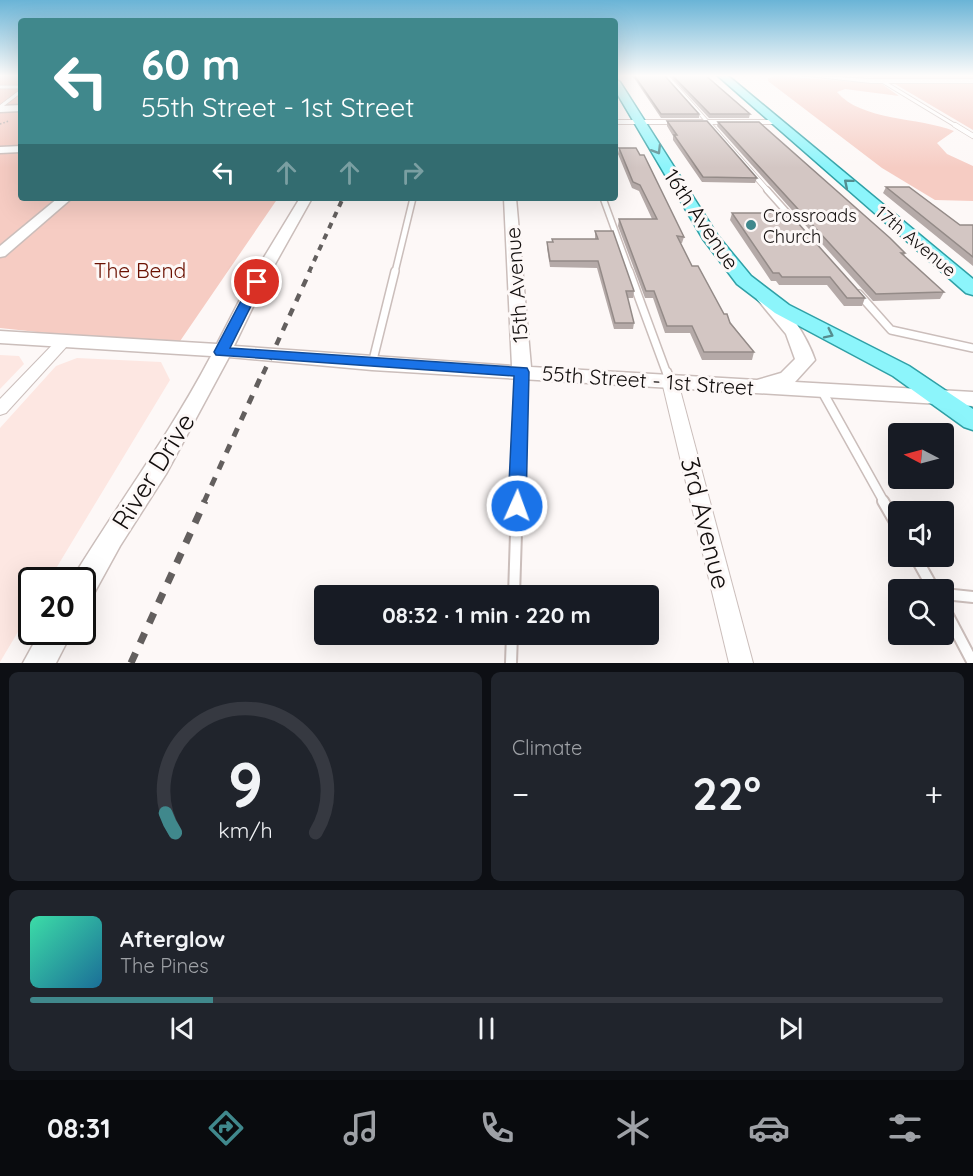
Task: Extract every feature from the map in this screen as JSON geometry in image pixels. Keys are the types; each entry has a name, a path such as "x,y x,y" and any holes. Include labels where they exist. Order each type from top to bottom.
{"main road":[{"name":"16th Avenue","path":"629,106 711,239 730,266 760,294 782,309 901,371 973,421"},
{"name":"17th Avenue","path":"758,106 973,289"}],"street":[{"path":"0,108 18,108"},
{"path":"618,122 776,122"},
{"path":"0,150 18,149"},
{"path":"0,254 62,201"},
{"name":"River Drive","path":"94,567 158,468 304,201"},
{"name":"15th Avenue","path":"510,201 522,372"},
{"path":"737,386 787,378 805,360 803,348 792,328 760,294"},
{"name":"55th Street - 1st Street","path":"0,337 179,347 372,364 973,399"},
{"path":"0,409 63,342"},
{"name":"3rd Avenue","path":"670,382 741,663"},
{"path":"39,663 49,645"}],"lane":[{"path":"694,106 800,226"},
{"path":"923,106 973,136"},
{"path":"372,364 412,201"},
{"path":"604,201 670,382"},
{"path":"853,287 891,330 973,348"},
{"path":"514,585 522,372"},
{"path":"822,391 888,509"},
{"path":"954,595 973,597"},
{"path":"954,627 973,663"},
{"path":"511,663 512,645"}],"shaded area":[{"path":"0,355 19,356 24,364 0,389"},
{"path":"77,358 161,362 170,380 57,567 18,567 18,632 0,662 0,428 56,366"}],"green space":[{"name":"The Bend","path":"0,106 18,106 18,201 276,201 176,347 0,328"},
{"path":"801,106 856,106 875,113 954,131 937,143 947,154 973,166 973,201 935,200 882,168"},
{"path":"932,106 973,106 973,130"}],"building":[{"path":"655,106 692,106 699,114 661,114"},
{"path":"702,106 741,106 750,114 710,114"},
{"path":"667,121 707,121 757,178 703,177"},
{"path":"718,122 759,122 890,238 905,253 901,253 944,292 876,294"},
{"path":"619,148 636,148 640,155 644,155 684,237 677,236 692,266 698,266 724,314 727,314 730,323 754,352 704,352 692,326 667,326 654,291 646,291 619,219 657,219 640,185 633,182"},
{"path":"886,187 909,187 960,225 973,225 973,257"},
{"path":"732,213 789,213 865,298 847,298 830,277 782,277 779,273 773,273"},
{"path":"595,231 613,231 634,291 626,291 634,323 615,323 598,261 550,261 547,242 553,242 552,239 598,239"}],"railway":[{"path":"309,272 342,201"},
{"path":"263,374 310,271"},
{"path":"204,502 263,372"},
{"path":"131,663 205,501"}],"place":[{"name":"Crossroads Church","path":"751,225"}],"route":[{"path":"257,282 221,352 372,364 522,372 517,506"}]}
